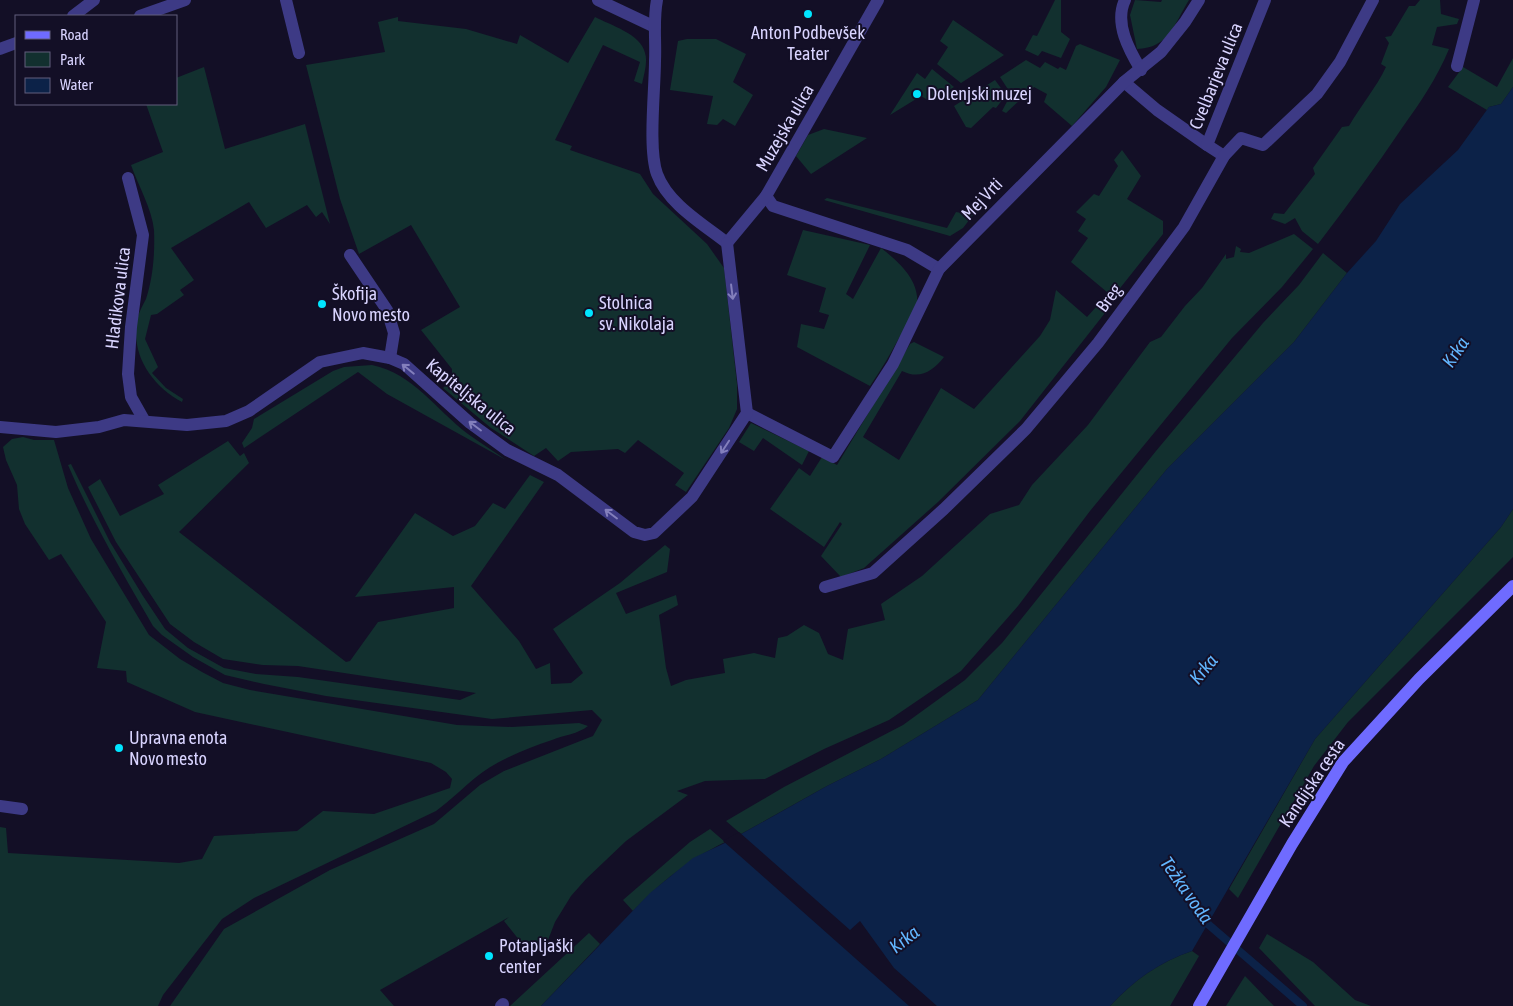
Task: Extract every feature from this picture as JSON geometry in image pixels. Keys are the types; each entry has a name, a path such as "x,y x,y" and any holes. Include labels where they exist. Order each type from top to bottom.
{"main road":[{"name":"Kandijska cesta","path":"1201,1002 1292,844 1343,762 1420,679 1513,586"}],"street":[{"path":"74,15 94,0"},
{"path":"143,15 184,0"},
{"path":"286,0 299,53"},
{"path":"598,0 655,27"},
{"path":"657,0 654,152 657,174 666,189 685,211 727,243 746,413"},
{"name":"Muzejska ulica","path":"727,243 766,196 878,0"},
{"path":"1125,0 1122,7 1121,20 1131,53 1141,70"},
{"name":"Mej Vrti","path":"746,413 833,457 893,364 939,269 1124,82 1162,52 1199,0"},
{"name":"Cvelbarjeva ulica","path":"1224,156 1207,145 1265,0"},
{"name":"Breg","path":"825,587 873,573 944,509 1026,429 1098,343 1184,227 1224,156 1241,138 1263,145 1317,94 1340,62 1373,0"},
{"path":"1457,66 1474,0"},
{"path":"0,49 15,43"},
{"path":"1124,82 1157,110 1207,145"},
{"name":"Hladikova ulica","path":"128,178 143,235 130,327 128,374 131,397 144,420"},
{"name":"Muzejska ulica","path":"766,196 773,206 908,250 939,269"},
{"path":"350,256 387,310 394,333 390,358"},
{"name":"Kapiteljska ulica","path":"0,427 56,432 99,427 124,420 187,424 226,421 249,411 320,362 363,353 390,358 404,364 470,423 507,450 558,475 634,532 645,535 654,534 661,529 692,497 746,413"},
{"path":"0,806 22,809"}],"green space":[{"path":"1055,0 1061,0 1061,32 1070,39 1061,58 1042,51 1038,56 1025,50 1033,35 1037,36"},
{"path":"1135,0 1161,2 1162,0 1189,0 1164,39 1148,48 1137,49 1130,15"},
{"path":"1420,0 1440,0 1441,14 1459,19 1457,24 1437,27 1432,45 1449,49 1434,80 1415,109 1318,244 1302,231 1295,218 1285,224 1271,219 1274,213 1284,214 1315,174 1313,168 1342,127 1349,126 1386,67 1381,64 1389,43 1385,37 1391,36 1409,6 1415,6"},
{"path":"398,17 398,21 466,29 517,44 520,35 568,63 595,17 631,35 642,46 646,60 642,84 634,81 640,62 603,45 555,140 572,146 570,150 640,174 653,194 707,244 724,268 737,384 737,409 729,428 686,492 675,485 684,473 638,440 625,453 618,449 571,452 558,461 546,448 534,456 491,428 443,388 452,379 452,369 421,330 460,307 411,225 359,254 340,199 306,65 385,52 378,22"},
{"path":"953,20 1004,55 961,83 937,64 948,47 940,41"},
{"path":"687,39 716,39 746,54 733,82 753,95 735,126 723,119 717,125 707,124 713,96 670,90 678,41"},
{"path":"1080,44 1120,60 1106,87 1072,126 1044,102 1047,94 1034,87 1006,113 1002,111 1011,94 1000,77 1026,60 1040,68 1045,62 1058,69 1060,67 1066,70 1076,46"},
{"path":"1513,58 1513,87 1501,104 1489,107 1487,110 1448,87 1463,67 1497,87"},
{"path":"204,67 225,149 305,124 330,224 322,212 316,217 307,205 266,228 249,202 171,248 194,280 180,290 184,295 157,314 151,315 145,339 158,367 152,373 166,388 183,399 182,402 161,387 152,377 140,355 137,343 138,316 146,299 152,274 154,230 148,205 131,165 163,152 146,105 178,105 178,77"},
{"path":"932,69 954,87 931,102 921,96 890,115 917,73 925,79"},
{"path":"995,80 1006,95 996,108 993,107 971,128 966,127 954,106"},
{"path":"824,129 867,138 811,174 796,156 808,135"},
{"path":"1122,150 1141,176 1127,199 1163,221 1163,234 1113,297 1071,262 1088,238 1078,231 1086,219 1076,212 1094,194 1099,196 1118,166 1114,160"},
{"path":"827,198 947,228 956,212 973,215 963,228 950,236 824,200"},
{"path":"803,230 870,245 846,294 853,299 881,248 902,267 913,282 917,299 915,312 870,386 797,347 801,324 824,329 829,315 819,312 826,288 787,275"},
{"path":"1294,234 1313,249 1282,287 1232,338 1090,511 1018,606 961,671 889,720 824,749 765,779 705,781 677,791 688,795 626,841 586,879 571,896 555,922 548,940 528,951 504,921 509,917 380,990 394,1006 170,1006 224,929 330,870 434,824 480,785 504,771 593,736 602,720 592,710 492,719 326,696 225,675 193,657 162,635 153,626 119,567 68,465 71,464 110,542 165,629 188,648 224,668 256,674 298,677 460,700 476,693 298,666 263,665 223,659 194,642 170,624 116,542 88,487 100,479 120,516 164,494 158,485 228,441 240,456 244,453 249,463 179,532 346,662 350,661 378,622 454,608 454,587 355,597 415,513 453,536 475,526 493,503 505,509 530,475 544,482 471,586 519,641 536,669 550,663 551,684 571,683 583,673 553,629 620,583 665,545 670,549 667,572 616,593 626,614 676,595 678,605 659,615 666,668 671,686 686,680 725,673 723,659 754,653 775,658 778,638 787,636 804,625 819,633 828,654 843,660 848,629 885,620 881,604 922,576 990,514 1019,505 1032,485 1088,425 1150,342 1161,337 1202,288 1226,254 1226,259 1234,257 1236,246 1241,249 1240,252 1249,253"},
{"path":"1323,253 1347,273 1294,342 1167,469 978,700 881,759 827,786 741,834 726,821 784,787 903,725 965,680 1002,643 1156,451 1263,323 1299,285"},
{"path":"1056,290 1087,317 1106,296 1112,304 1020,421 938,502 864,568 841,577 821,556 842,524 840,522 824,547 770,509 799,468 810,476 822,457 837,465 910,344 914,342 944,357 926,373 915,375 902,371 863,437 899,460 941,388 974,409 1040,336 1050,320"},
{"path":"372,365 400,376 412,384 468,434 506,460 387,394 358,372 244,448 242,443 252,428 254,419 333,371 344,367"},
{"path":"751,423 809,451 802,465 763,438 754,451 739,442"},
{"path":"23,437 34,440 54,440 68,488 91,539 149,635 180,659 223,683 250,690 457,725 512,727 579,723 588,726 580,731 532,747 499,762 482,772 436,811 254,898 222,919 163,995 158,1006 0,1006 0,827 6,828 8,853 179,863 202,859 214,836 297,831 323,811 374,814 450,788 452,779 446,772 431,763 195,712 127,682 126,671 97,668 106,622 61,554 49,560 25,524 19,509 17,485 6,460 3,447 12,439"},
{"path":"1513,509 1513,557 1348,722 1314,766 1238,898 1229,889 1315,739 1501,527"},
{"path":"710,829 725,842 676,872 633,911 623,900 690,842"},
{"path":"589,933 600,944 541,1006 510,1006"},
{"path":"1267,934 1313,962 1355,1000 1371,1006 1315,1006 1259,948"},
{"path":"1192,951 1199,956 1170,1006 1110,1006 1147,973 1180,955"},
{"path":"1245,976 1274,1006 1226,1006"}],"water":[{"name":"Krka","path":"1513,87 1513,509 1501,527 1315,739 1192,951 1180,955 1147,973 1110,1006 541,1006 650,893 693,858 727,842 827,786 881,759 978,700 1167,469 1294,342 1347,273 1376,241 1400,204 1458,150 1489,107 1501,104"}],"pier":[{"path":"739,832 850,930 860,921 894,968 937,1006 909,1006 723,841"}],"waterway":[{"name":"Težka voda","path":"1204,918 1209,925 1303,1006"}],"place":[{"name":"Anton Podbevšek Teater","path":"808,14"},
{"name":"Dolenjski muzej","path":"917,94"},
{"name":"Škofija Novo mesto","path":"322,304"},
{"name":"Stolnica sv. Nikolaja","path":"589,313"},
{"name":"Upravna enota Novo mesto","path":"119,748"},
{"name":"Potapljaški center","path":"489,956"}]}
